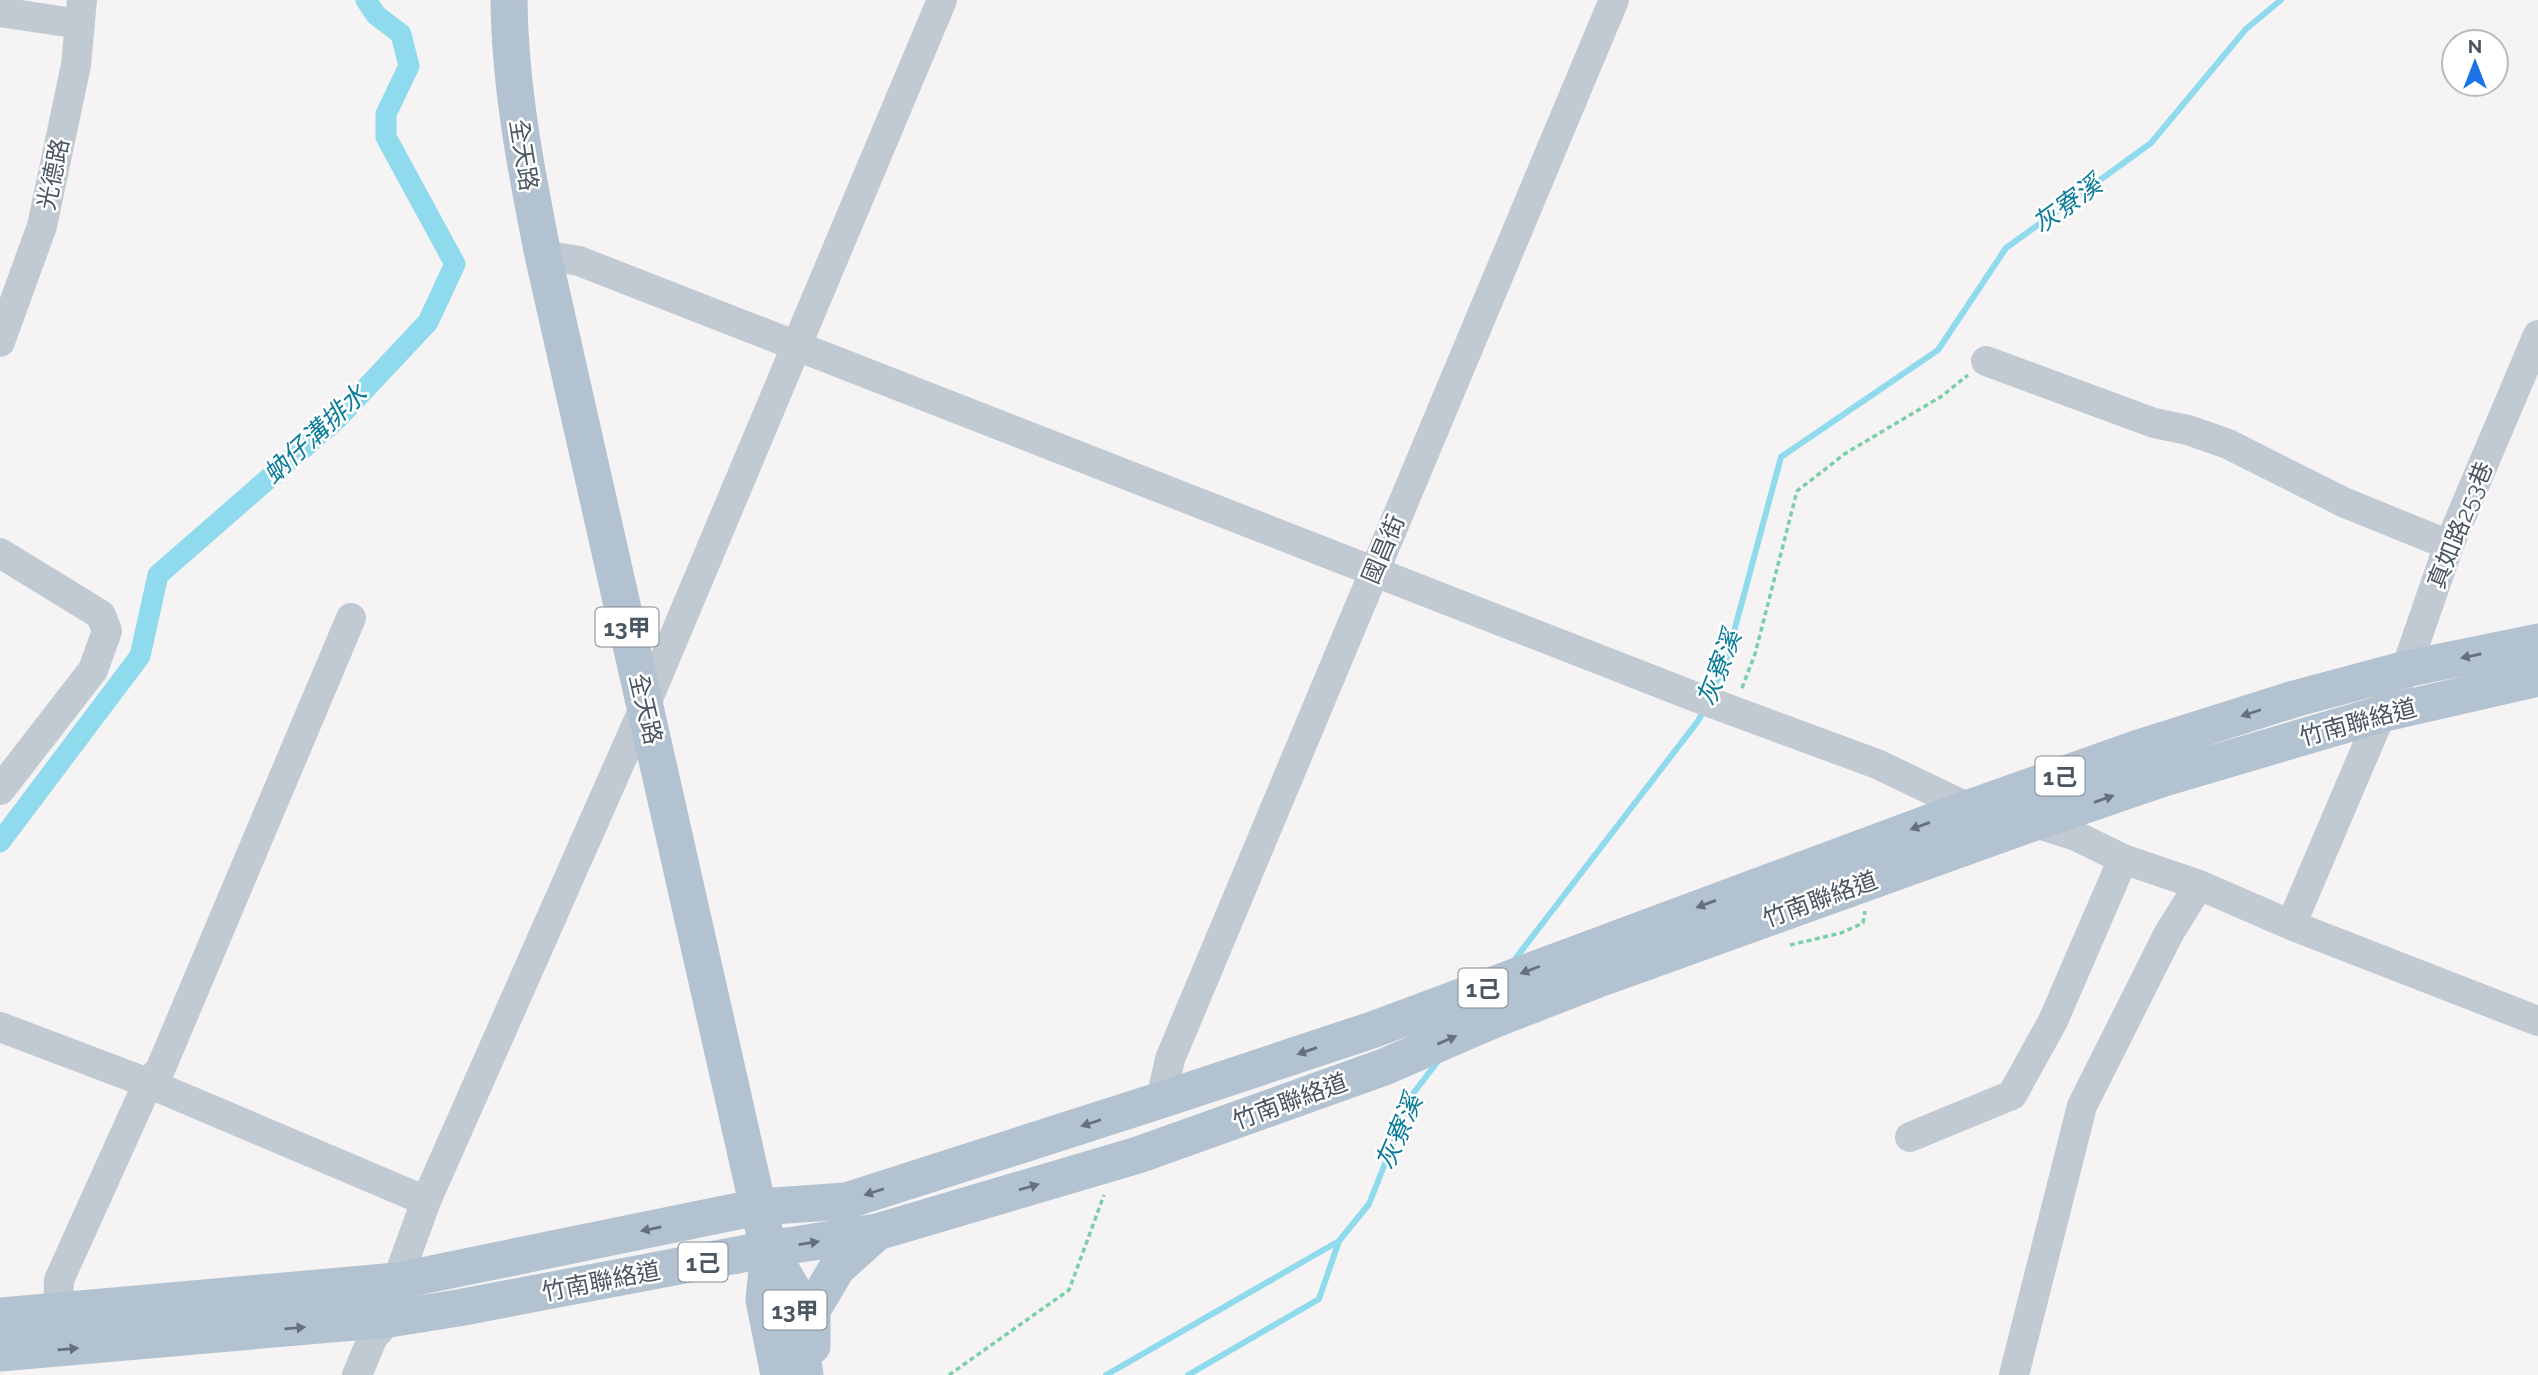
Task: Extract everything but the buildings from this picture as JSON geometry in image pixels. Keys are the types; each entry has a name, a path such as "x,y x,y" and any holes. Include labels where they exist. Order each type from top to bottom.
{"main road":[{"name":"全天路","path":"509,0 510,43 521,148 543,255 769,1250"},
{"name":"竹南聯絡道","path":"0,1353 389,1319 877,1232 1114,1163 1384,1067 1493,1020 1597,962 1969,808 2150,745 2294,699 2406,669 2538,642"},
{"name":"竹南聯絡道","path":"0,1316 397,1281 758,1207 846,1201 1372,1030 1865,883 2164,778 2381,714 2538,678"},
{"path":"812,1375 812,1310 838,1268 877,1232"},
{"name":"13甲","path":"769,1250 764,1300 779,1375"},
{"name":"13甲","path":"769,1250 791,1287 804,1375"}],"street":[{"path":"357,1375 373,1337 389,1319 397,1281 426,1201 645,706 943,0"},
{"name":"國昌街","path":"1161,1100 1170,1059 1614,0"},
{"path":"0,12 81,12"},
{"name":"光德路","path":"0,342 42,226 76,65 81,12"},
{"path":"543,255 579,261 1692,696 1877,764 1969,808 2035,822 2076,836 2123,859 2199,885 2291,925 2538,1021"},
{"name":"真如路253巷","path":"2291,925 2381,714 2406,669 2449,545 2538,335"},
{"path":"1986,361 2154,423 2188,430 2228,444 2343,502 2449,545"},
{"path":"0,553 100,615 107,631 93,670 0,790"},
{"path":"58,1311 59,1280 148,1083 160,1070 351,618"},
{"path":"1910,1137 2012,1095 2053,1021 2123,859"},
{"path":"2014,1375 2082,1106 2169,933 2199,885"},
{"path":"0,1027 148,1083 426,1201"}],"path":[{"path":"1733,710 1755,654 1797,491 1846,453 1942,396 1986,361"},
{"path":"1790,945 1841,933 1863,923 1867,898 1865,883"},
{"path":"949,1375 1069,1290 1114,1163"}],"waterway":[{"name":"蚋仔溝排水","path":"0,842 140,656 158,575 338,418 428,322 455,264 386,137 386,114 409,66 401,34 376,15 366,0"},
{"name":"灰寮溪","path":"1711,693 1725,665 1781,457 1938,350 2006,248 2151,143 2246,29 2281,0"},
{"name":"灰寮溪","path":"1512,963 1704,710"},
{"name":"灰寮溪","path":"1188,1375 1319,1299 1339,1241 1369,1204 1412,1095 1438,1061"},
{"path":"1106,1375 1339,1241"}]}
